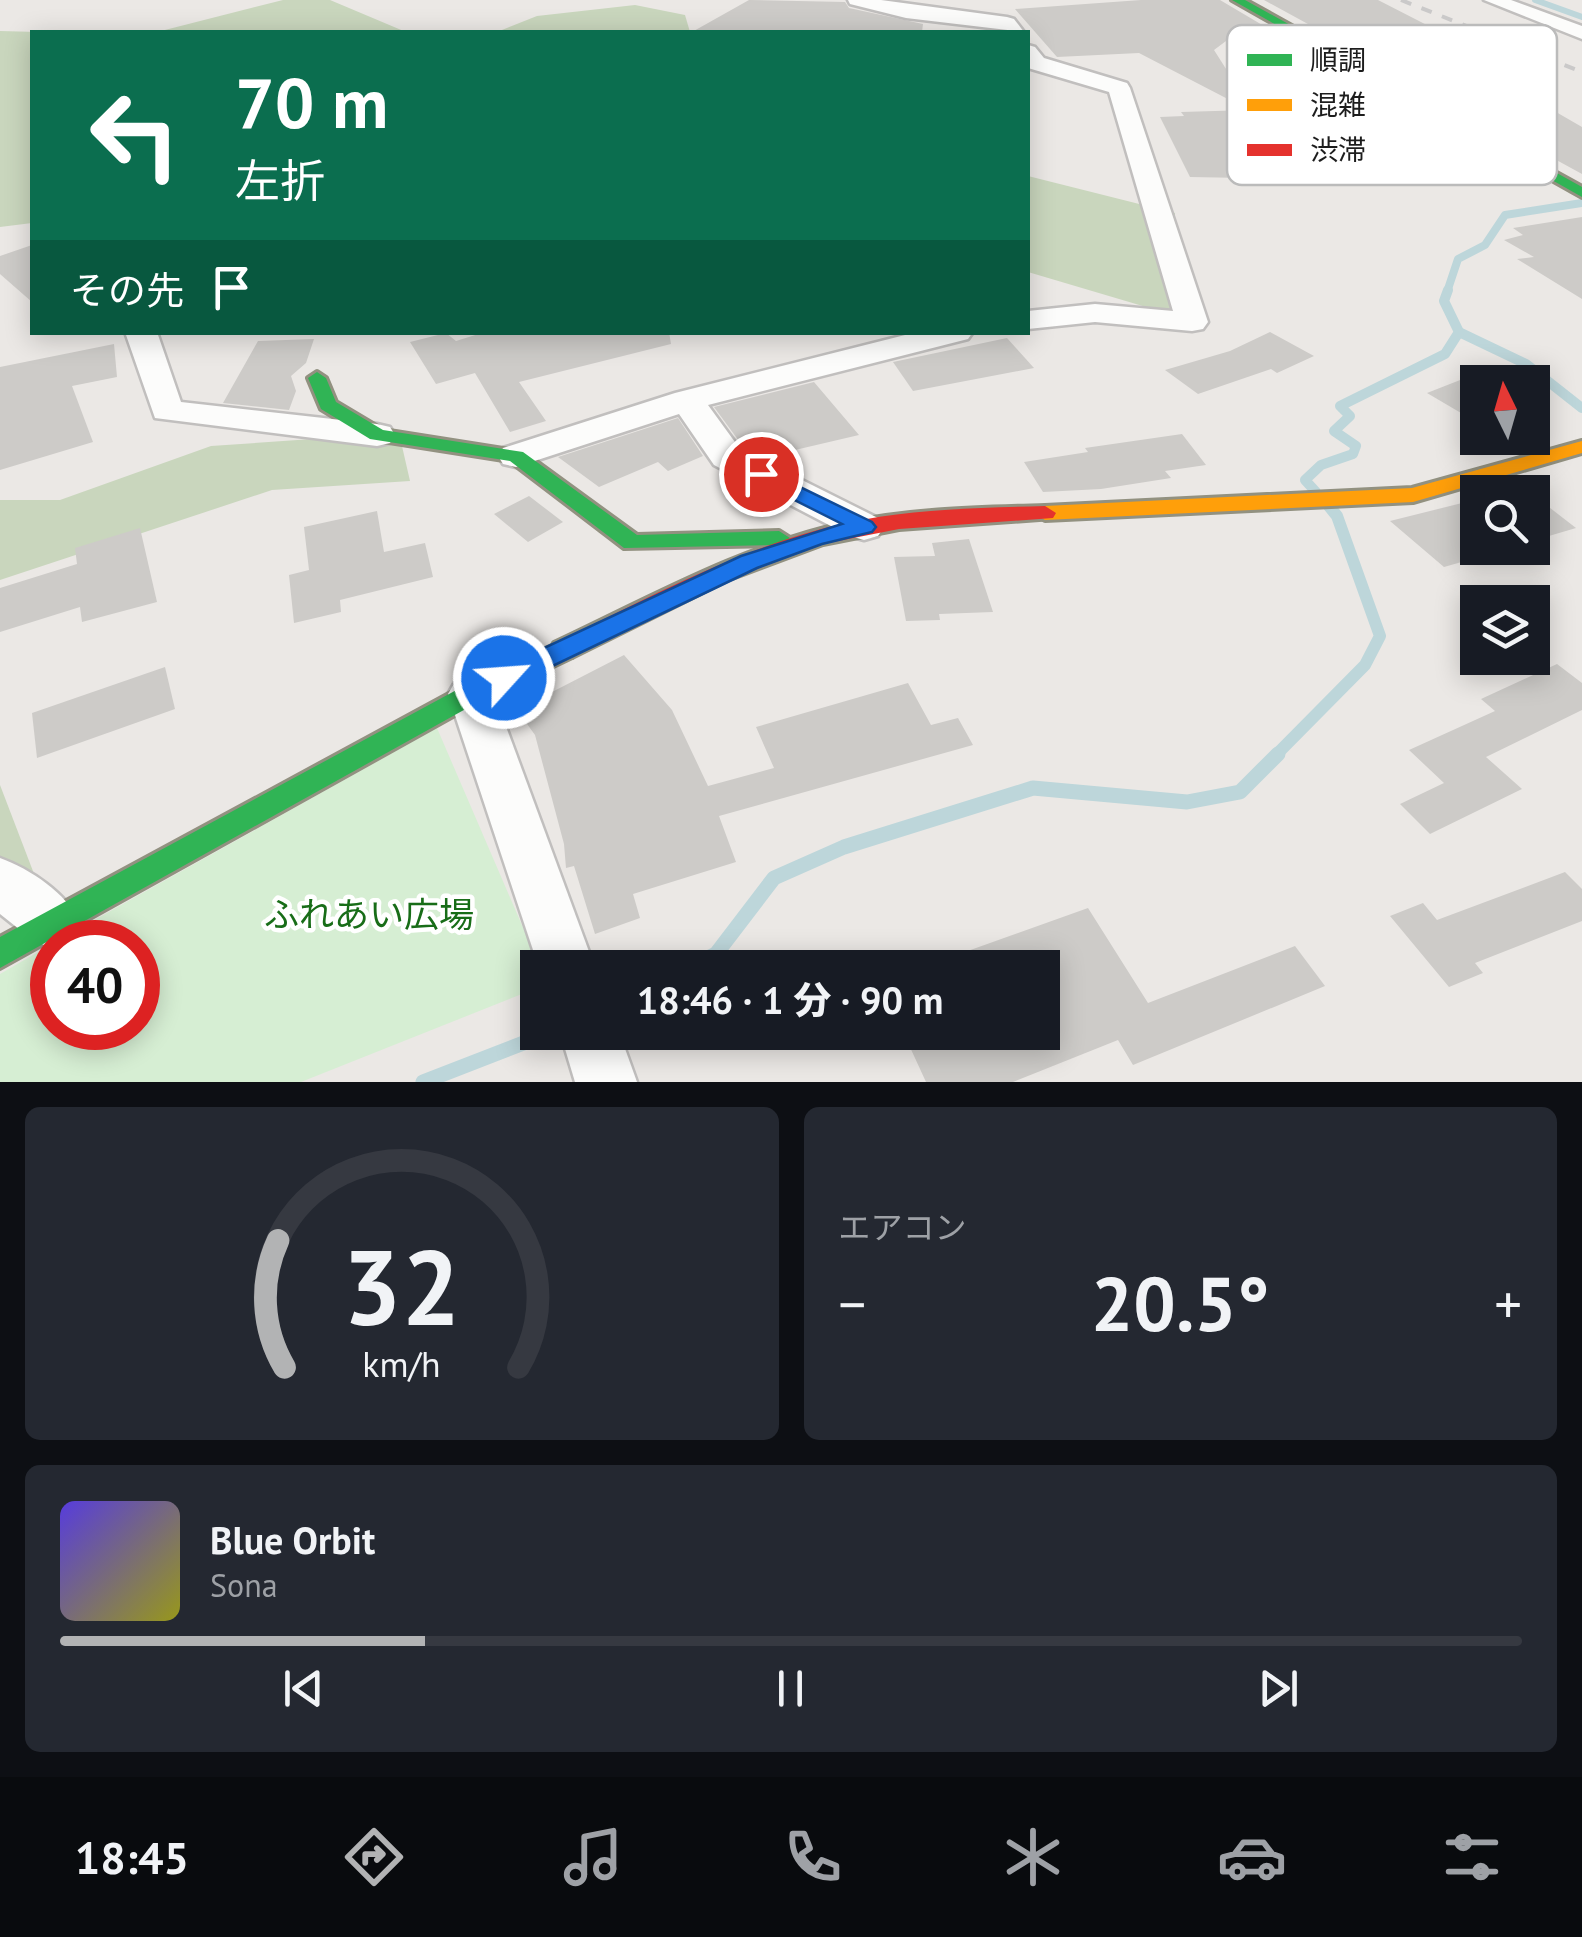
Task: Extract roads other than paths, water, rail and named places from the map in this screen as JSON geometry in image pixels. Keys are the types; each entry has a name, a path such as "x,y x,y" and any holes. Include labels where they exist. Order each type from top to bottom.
{"street":[{"path":"857,0 906,12 1007,23 1012,30"},
{"path":"1237,0 1282,25"},
{"path":"1493,0 1582,33"},
{"path":"906,12 934,26 931,30"},
{"path":"1030,54 1036,63 1120,88 1192,322 1095,314 1030,320"},
{"path":"1557,179 1582,193"},
{"path":"142,335 167,411 516,456 688,400 946,335"},
{"path":"316,378 328,405 377,436"},
{"path":"688,400 727,457 864,527"},
{"path":"58,920 471,694 699,584 817,537 864,527 1021,514 1413,495 1582,447"},
{"path":"516,456 632,543 817,537"},
{"path":"471,694 561,950"},
{"path":"0,882 49,920"},
{"path":"0,953 30,936"},
{"path":"595,1050 606,1082"}],"waterway":[{"path":"1535,0 1582,17"},
{"path":"1447,292 1458,259 1485,245 1505,215 1582,203"},
{"path":"1448,290 1444,301 1459,332"},
{"path":"1316,492 1305,480 1321,465 1353,454 1356,446 1334,431 1350,416 1340,406 1445,354 1459,332"},
{"path":"1459,332 1526,364 1582,408"},
{"path":"1275,756 1365,665 1380,636 1337,516 1329,506"},
{"path":"719,950 774,878 844,847 1033,788 1187,802 1240,792 1278,754"},
{"path":"423,1082 520,1044"}],"railway":[{"path":"1401,0 1464,25"},
{"path":"1557,62 1582,72"}],"park label":[{"name":"ふれあい広場","path":"369,915"}]}
